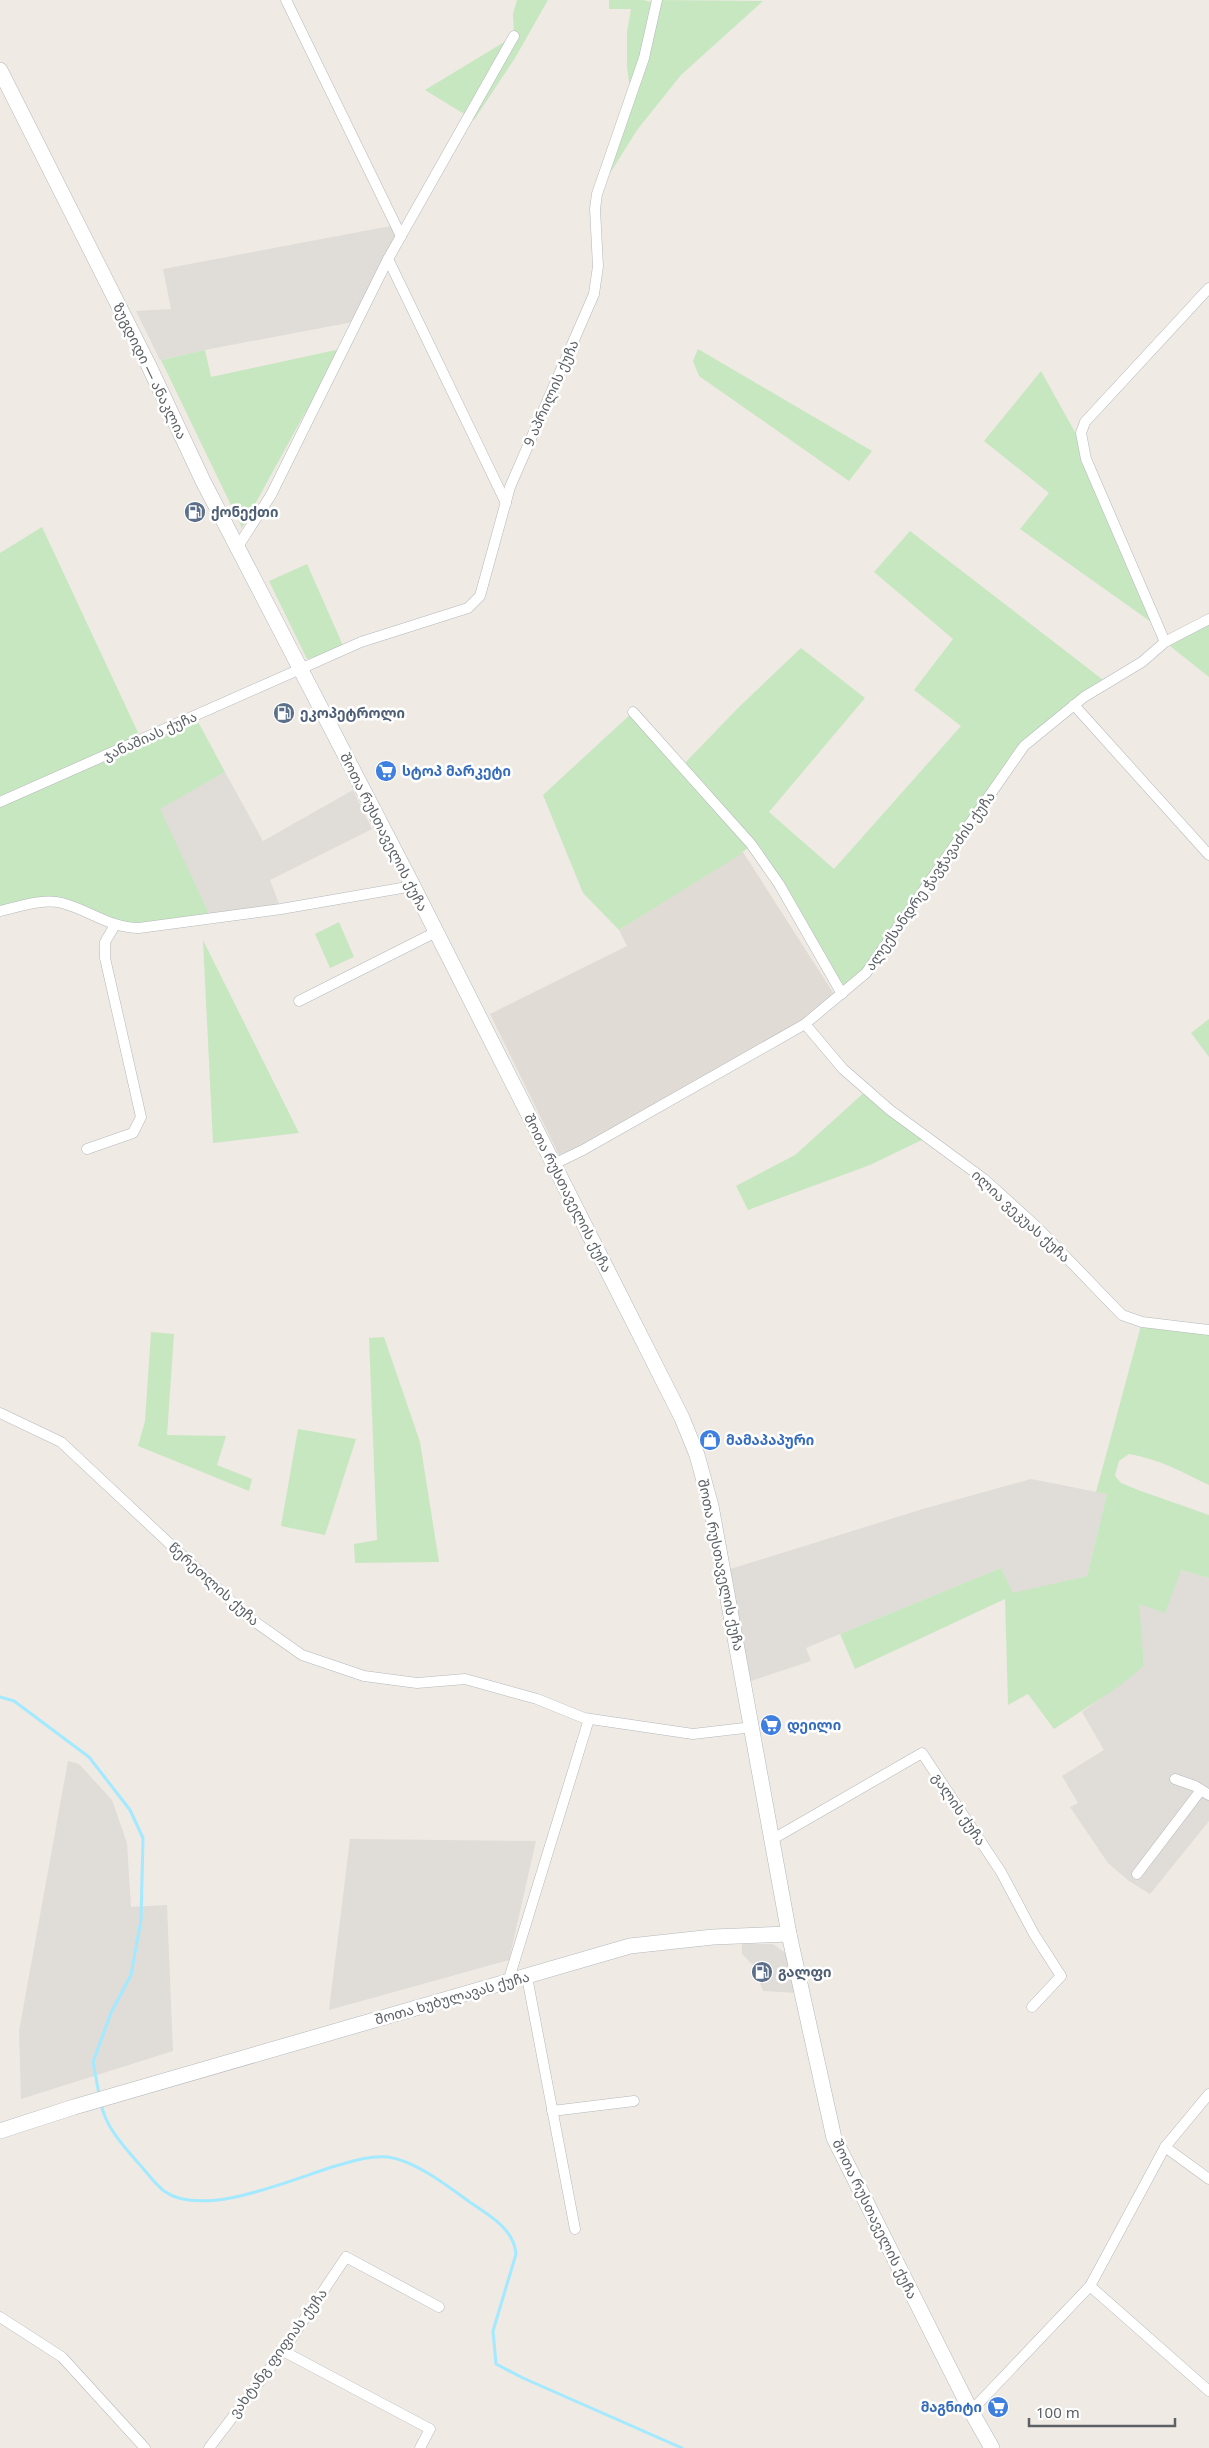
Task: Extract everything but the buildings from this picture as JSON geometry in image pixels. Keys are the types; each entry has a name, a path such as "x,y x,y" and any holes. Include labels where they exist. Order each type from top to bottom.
{"main road":[{"name":"ზუგდიდი — ანაკლია","path":"0,70 300,671"},
{"name":"შოთა რუსთაველის ქუჩა","path":"300,671 413,886 677,1406 697,1455 711,1506 753,1727 789,1934 834,2138 971,2411 992,2448"},
{"name":"შოთა ხუბულავას ქუჩა","path":"0,2131 74,2107 630,1946 713,1937 789,1934"}],"street":[{"path":"286,0 401,236"},
{"name":"9 აპრილის ქუჩა","path":"300,671 361,642 468,608 480,596 510,487 594,294 598,266 595,209 597,194 644,58 657,0"},
{"path":"237,548 271,495 388,259 514,36"},
{"path":"388,259 506,503"},
{"path":"1165,642 1086,459 1081,432 1085,422 1209,288"},
{"name":"ალექსანდრე ჭავჭავაძის ქუჩა","path":"554,1164 583,1150 805,1024 842,994 866,973 1024,746 1074,705 1142,662 1165,642 1209,619"},
{"name":"ჯანაშიას ქუჩა","path":"0,802 300,671"},
{"path":"1074,705 1209,855"},
{"path":"633,712 751,844 779,884 842,994"},
{"path":"0,911 27,905 60,902 115,925 125,928 139,928 281,909 413,886"},
{"path":"87,1149 133,1133 141,1117 105,958 105,942 115,925"},
{"path":"299,1001 436,932"},
{"name":"ილია ვეკუას ქუჩა","path":"805,1024 843,1069 890,1110 984,1178 1037,1227 1122,1315 1142,1322 1209,1330"},
{"name":"წერეთლის ქუჩა","path":"0,1414 61,1442 248,1617 302,1655 364,1676 417,1683 465,1679 538,1699 589,1719 693,1734 753,1727"},
{"path":"508,1982 589,1719"},
{"name":"გალის ქუჩა","path":"773,1839 922,1753 1001,1872 1034,1934 1061,1976 1032,2007"},
{"path":"1137,1874 1205,1792 1175,1779"},
{"path":"527,1976 574,2229"},
{"path":"971,2411 1090,2286 1165,2147 1209,2094"},
{"path":"552,2111 634,2101"},
{"path":"1165,2147 1209,2179"},
{"name":"ვახტანგ ფიფიას ქუჩა","path":"209,2448 283,2351 346,2257 439,2308"},
{"path":"1090,2286 1209,2391"},
{"path":"0,2318 62,2357 145,2448"},
{"path":"283,2351 430,2430 420,2448"}],"shaded area":[{"path":"396,225 401,236 358,321 160,360 136,311 171,309 163,269"},
{"path":"225,772 263,841 353,790 372,829 270,880 281,909 211,918 159,809"},
{"path":"743,852 834,994 805,1020 585,1144 559,1155 490,1014 627,946 619,930"},
{"path":"1031,1479 1107,1494 1087,1576 1013,1594 1001,1568 806,1648 811,1661 745,1683 724,1571 923,1509"},
{"path":"1181,1570 1209,1578 1209,1821 1150,1894 1129,1881 1108,1863 1070,1807 1078,1803 1062,1776 1104,1750 1082,1712 1144,1666 1138,1604"},
{"path":"68,1761 79,1764 112,1800 127,1843 131,1907 167,1905 173,2051 21,2099 19,2031"},
{"path":"350,1839 536,1841 509,1960 329,2010"},
{"path":"742,1944 773,1944 787,1954 797,1993 763,1991 753,1965 742,1954"}],"green space":[{"path":"517,0 548,0 515,58 474,120 425,90 514,36 513,14"},
{"path":"609,0 643,0 656,3 657,0 763,1 681,75 637,130 597,194 631,96 627,67 627,32 631,9 609,9"},
{"path":"345,348 316,408 306,411 242,528 161,360 205,350 211,377"},
{"path":"698,349 872,451 849,481 699,376 693,361"},
{"path":"1041,371 1081,443 1161,629 1020,529 1049,493 984,441"},
{"path":"42,527 141,739 195,716 225,772 160,809 211,918 139,928 60,902 0,911 0,553"},
{"path":"910,531 1107,683 1024,746 866,973 842,994 751,845 738,856 619,930 583,893 543,795 633,712 682,766 739,707 801,648 865,698 769,812 834,869 961,726 914,690 953,639 874,572"},
{"path":"307,564 345,650 307,659 269,581"},
{"path":"1209,619 1209,677 1165,642"},
{"path":"339,922 354,957 330,968 315,934"},
{"path":"203,940 299,1133 213,1143"},
{"path":"1209,1019 1209,1057 1191,1033"},
{"path":"867,1090 928,1137 870,1165 748,1210 736,1186 795,1155"},
{"path":"1142,1322 1209,1330 1209,1485 1160,1463 1129,1454 1119,1461 1115,1476 1121,1483 1209,1515 1209,1578 1181,1570 1165,1613 1139,1604 1144,1666 1118,1687 1054,1729 1028,1694 1008,1705 1005,1599 855,1669 840,1634 1001,1568 1013,1593 1087,1576 1107,1494 1096,1492"},
{"path":"151,1332 174,1334 167,1435 226,1436 217,1465 252,1479 249,1491 138,1446 145,1421"},
{"path":"384,1337 420,1442 439,1562 355,1563 354,1544 377,1540 369,1338"},
{"path":"298,1429 356,1439 325,1535 281,1526"}],"waterway":[{"path":"0,1697 14,1701 89,1757 130,1810 143,1838 141,1920 131,1975 111,2013 93,2062 99,2094"},
{"path":"101,2103 103,2112 116,2137 161,2189 180,2199 201,2201 247,2194 271,2188 332,2167 374,2157 399,2159 421,2169 486,2213 500,2224 511,2237 516,2254 493,2331 496,2364 523,2378 682,2448"}],"place":[{"name":"ქონექთი","path":"195,512"},
{"name":"ეკოპეტროლი","path":"284,713"},
{"name":"სტოპ მარკეტი","path":"386,771"},
{"name":"მამაპაპური","path":"710,1440"},
{"name":"დეილი","path":"771,1725"},
{"name":"გალფი","path":"762,1972"},
{"name":"მაგნიტი","path":"998,2407"}]}
